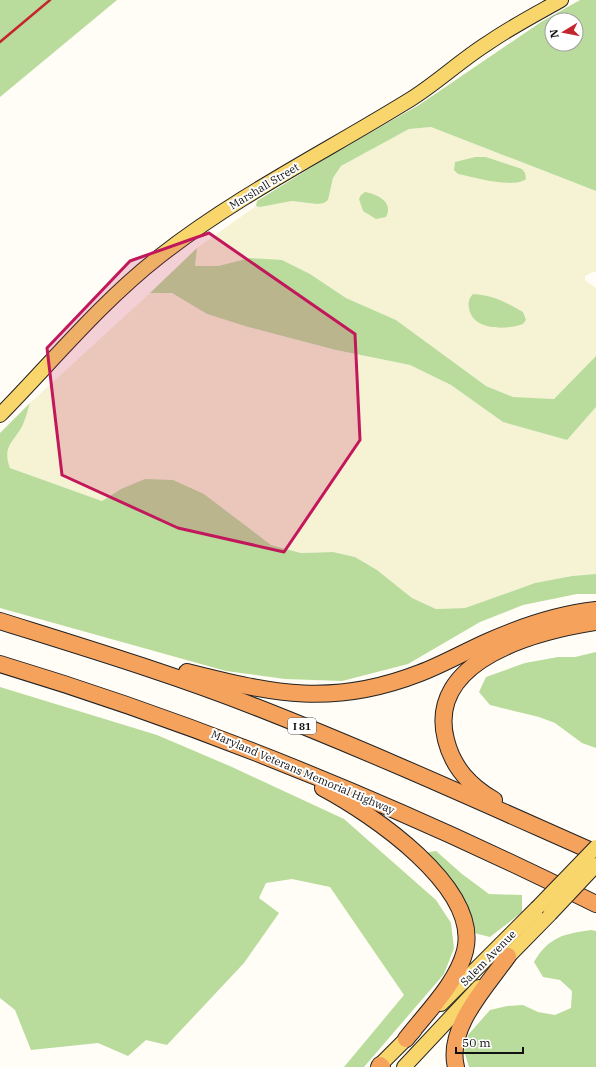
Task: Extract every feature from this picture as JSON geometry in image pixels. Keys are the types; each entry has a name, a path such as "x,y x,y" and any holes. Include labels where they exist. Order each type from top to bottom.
{"highway":[{"path":"102,652 267,691 322,695 376,687 399,681 489,641 537,622 562,615 596,610"},
{"name":"I 81","path":"0,621 102,652 255,707 368,753 596,853"},
{"path":"576,844 485,795 472,786 462,776 448,748 444,734 443,719 447,703 459,679 480,660 494,652 542,634 596,622"},
{"name":"Maryland Veterans Memorial Highway","path":"0,664 81,688 238,744 348,789 579,895 596,905"},
{"path":"238,744 350,803 383,825 437,875 459,907 465,921 466,936 465,949 461,963 454,977 406,1039"},
{"path":"456,1067 454,1049 458,1033 465,1018 508,956"}],"main road":[{"name":"Marshall Street","path":"0,415 116,295 159,257 203,224 246,196 412,99 448,74 487,43 561,0"},
{"name":"Salem Avenue","path":"404,1067 508,956 596,847"},
{"name":"Salem Avenue","path":"380,1066 406,1039 596,865"}],"highlighted area":[{"path":"209,233 355,334 360,440 284,552 178,528 62,475 47,348 130,261"}],"shaded area":[{"path":"431,127 596,191 596,272 585,276 585,280 596,288 596,356 554,399 513,397 486,386 396,320 346,298 310,274 250,258 218,266 195,266 197,248 256,206 260,207 292,201 317,204 328,200 333,178 341,166 409,129","holes":["475,157 486,157 522,169 508,183 458,174 455,162"]},
{"path":"150,293 172,293 207,314 248,327 336,350 410,365 451,385 503,422 567,440 596,407 596,574 572,576 535,583 465,608 436,609 412,598 377,570 355,557 333,552 301,553 271,545 204,494 121,489 102,501 10,468 7,459 7,448 20,429 30,403"}],"green space":[{"path":"0,0 117,0 0,97"},
{"path":"580,0 596,0 596,191 431,127 409,129 341,166 333,178 328,200 324,203 317,204 292,201 260,207 256,206 257,201 336,152 419,105 544,20 544,52 584,52 584,12 559,12"},
{"path":"475,157 486,157 522,169 525,173 526,179 520,182 503,183 458,174 454,170 455,162"},
{"path":"365,192 379,197 386,203 388,212 386,217 376,219 363,211 359,199"},
{"path":"197,248 195,266 218,266 250,258 282,260 310,274 346,298 396,320 486,386 513,397 554,399 596,356 596,407 567,440 503,422 451,385 410,365 336,350 248,327 207,314 172,293 150,293"},
{"path":"473,294 487,296 505,303 523,312 526,320 523,324 500,328 483,325 476,321 469,308 469,300"},
{"path":"30,403 22,427 7,452 10,468 102,501 121,489 145,479 173,480 204,494 271,545 301,553 333,552 355,557 377,570 412,598 436,609 465,608 535,583 572,576 596,574 596,594 577,594 523,605 480,622 408,664 342,681 285,679 226,671 0,608 0,433"},
{"path":"596,652 596,748 582,743 555,723 539,717 490,705 479,692 486,677 525,663 558,657 575,657"},
{"path":"0,687 157,735 232,767 344,819 436,900 451,923 454,948 444,974 364,1067 344,1067 404,995 330,887 292,879 266,883 259,898 279,913 244,963 167,1045 146,1040 128,1056 98,1043 31,1050 15,1010 0,998"},
{"path":"436,851 462,874 489,894 522,895 522,912 490,937 474,933 473,918 463,905 447,874 424,853"},
{"path":"591,930 596,931 596,1067 469,1067 464,1051 468,1035 490,1010 507,1006 523,1005 538,1012 555,1015 571,1008 572,991 560,980 543,977 534,962 545,947 558,938 572,933"}],"railway":[{"path":"0,42 50,0"}]}
